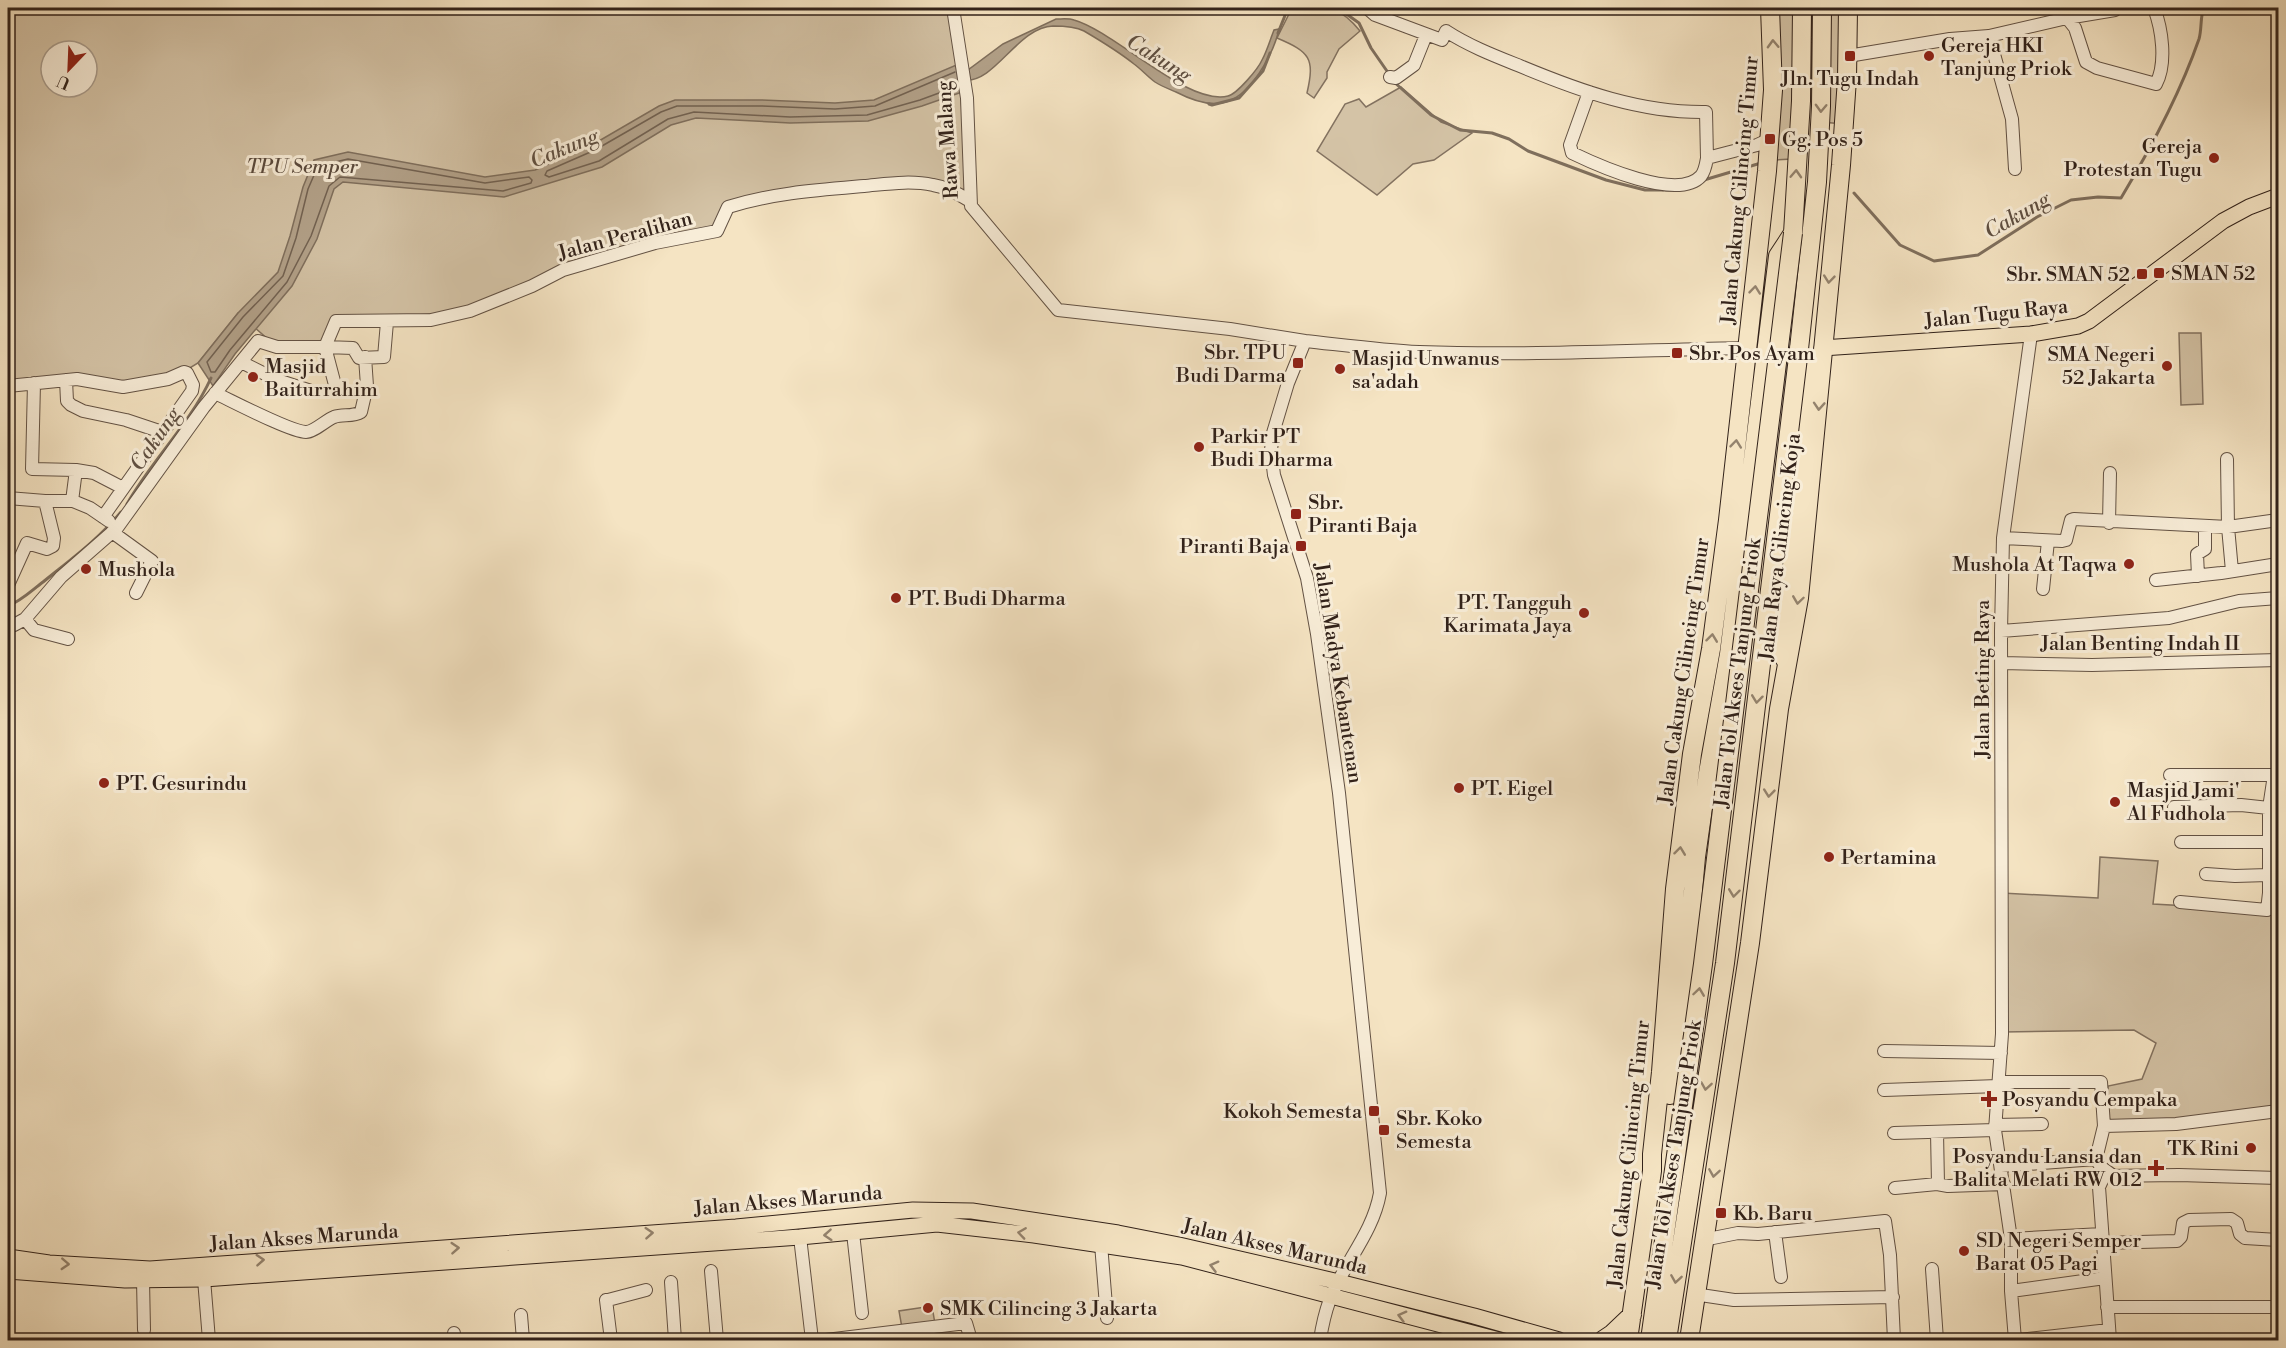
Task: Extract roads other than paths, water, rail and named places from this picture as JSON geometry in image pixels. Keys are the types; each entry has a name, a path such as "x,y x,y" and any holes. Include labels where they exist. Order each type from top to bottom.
{"highway":[{"name":"Jalan Cakung Cilincing Timur","path":"1628,1341 1652,1171 1675,889 1692,754 1711,649 1749,348 1773,90 1770,8"},
{"name":"Jalan Tol Akses Tanjung Priok","path":"1650,1341 1703,964 1793,233 1801,101 1802,8"},
{"name":"Jalan Tol Akses Tanjung Priok","path":"1667,1341 1725,963 1799,349 1817,182 1821,106 1822,8"},
{"name":"Jalan Raya Cilincing Koja","path":"1689,1340 1694,1294 1750,943 1775,734 1799,598 1841,165 1848,56 1848,8"},
{"path":"1652,1171 1661,1148 1672,1084 1707,773 1729,654 1778,256 1793,233"},
{"path":"1787,663 1780,651 1781,622 1807,369 1799,349"},
{"path":"1603,1341 1633,1310 1645,1317 1679,1323 1691,1317"}],"main road":[{"name":"Jalan Tugu Raya","path":"1822,348 2031,334 2078,327 2223,221 2249,207 2278,196"},
{"name":"Jalan Akses Marunda","path":"8,1257 49,1263 150,1269 736,1227 913,1210 972,1211 1118,1233 1339,1282 1474,1316 1559,1341"},
{"name":"Jalan Akses Marunda","path":"8,1271 143,1280 204,1279 800,1238 938,1224 968,1226 1182,1257 1500,1341"}],"street":[{"name":"Rawa Malang","path":"953,8 966,93 970,201 975,212 1058,310 1230,329 1305,341"},
{"path":"1367,8 1375,15 1442,40 1446,31 1482,50 1589,92 1638,106 1683,112 1706,112 1707,158 1702,175 1693,182 1678,185 1653,183 1572,153 1570,145 1589,92"},
{"path":"2067,13 2075,28 2084,60 2097,68 2156,84 2162,53 2159,20 2155,8"},
{"path":"1848,56 1950,39 1989,36 2067,13 2115,10"},
{"path":"1390,77 1396,78 1414,65 1426,35"},
{"path":"1989,36 2012,119 2015,170"},
{"path":"1707,158 1769,142"},
{"name":"Jalan Peralihan","path":"325,347 336,321 431,320 470,311 532,286 563,270 655,243 717,231 728,207 755,199 787,192 907,182 933,185 961,195 970,201"},
{"path":"111,524 123,488 162,432 180,423 215,393 258,341 277,347 353,348 359,357 386,356 387,322"},
{"name":"Jalan Beting Raya","path":"2017,1341 2011,1291 2011,1239 1995,1127 2001,1053 2001,631 2003,538 2031,334"},
{"path":"1305,341 1419,352 1644,352 1749,348"},
{"name":"Jalan Madya Kebantenan","path":"1305,341 1288,383 1273,433 1271,450 1274,475 1307,578 1317,634 1340,799 1380,1193 1372,1222 1331,1297 1324,1317 1320,1341"},
{"path":"325,347 334,386"},
{"path":"215,393 289,428 305,432 312,430 323,421 338,416 357,414 361,411 367,387 365,357"},
{"path":"241,362 277,380 311,391"},
{"path":"8,386 77,380 123,387 168,379 187,373 193,388 180,423 111,524 25,619 14,625 8,624"},
{"path":"66,380 67,401 75,408 126,420 162,432"},
{"path":"34,383 32,469 76,470 94,473 123,488"},
{"path":"2227,459 2228,527 2232,571"},
{"path":"72,501 76,470"},
{"path":"2109,523 2110,473"},
{"path":"8,498 72,501 90,508 152,561 136,593"},
{"path":"8,585 27,543 47,549 53,546 54,538 45,501"},
{"path":"2003,538 2066,540 2071,520 2205,527 2228,527 2278,520"},
{"path":"2198,576 2197,554 2205,549 2205,527"},
{"path":"2043,589 2048,540"},
{"path":"2156,580 2278,564"},
{"path":"2001,631 2169,618 2239,601 2278,598"},
{"path":"25,619 34,630 68,639"},
{"name":"Jalan Benting Indah II","path":"2002,663 2092,665 2278,660"},
{"path":"2170,775 2276,775 2269,842 2267,910 2180,902"},
{"path":"2174,807 2241,805 2274,808"},
{"path":"2181,842 2269,842"},
{"path":"2206,874 2268,875"},
{"path":"1884,1051 2001,1053"},
{"path":"1884,1090 2100,1082 2104,1126 2096,1159 2103,1170 2112,1175"},
{"path":"2104,1126 2176,1124 2278,1111"},
{"path":"1894,1133 2042,1124"},
{"path":"1937,1132 1938,1184"},
{"path":"2001,1166 2096,1159"},
{"path":"2017,1341 2109,1336 2100,1183 2104,1176 2278,1178"},
{"path":"1895,1188 1938,1184 1948,1186 2004,1184"},
{"path":"2011,1239 2102,1238 2177,1241 2181,1238 2183,1223 2189,1220 2231,1220 2237,1223 2240,1234 2244,1238 2278,1240"},
{"path":"1703,1240 1738,1233 1775,1232 1885,1221 1893,1297 1894,1341"},
{"path":"1775,1232 1781,1277"},
{"path":"853,1233 862,1313"},
{"path":"800,1238 812,1341"},
{"path":"1101,1244 1107,1318"},
{"path":"1932,1269 1937,1341"},
{"path":"711,1271 717,1341"},
{"path":"2011,1291 2105,1278"},
{"path":"204,1279 208,1341"},
{"path":"143,1280 144,1330"},
{"path":"671,1282 675,1341"},
{"path":"611,1341 607,1300 646,1290"},
{"path":"1694,1294 1734,1300 1893,1297"},
{"path":"2108,1307 2278,1308"},
{"path":"521,1315 523,1341"},
{"path":"826,1341 860,1339 966,1323 971,1341"},
{"path":"1446,1341 1460,1331"}],"water":[{"path":"1056,19 1072,19 1091,27 1172,80 1211,96 1228,96 1242,86 1260,64 1274,30 1279,29 1269,57 1253,82 1235,98 1217,104 1197,101 1160,85 1097,39 1081,30 1065,27 1053,26 1040,29 1029,35 986,73 976,79 965,80 968,70 1003,44"},
{"path":"961,63 965,91 922,106 868,121 790,123 696,118 671,125 602,167 504,197 343,182 334,189 317,239 292,286 235,354 213,386 198,363 238,313 278,272 303,187 314,160 348,152 485,177 535,170 592,145 659,106 675,100 835,103 874,100"}],"waterway":[{"name":"Cakung","path":"1278,33 1286,13 1297,8"},
{"name":"Cakung","path":"1338,8 1359,23 1371,48 1389,74"},
{"name":"Cakung","path":"1854,193 1900,245 1934,261 1978,255 2037,217 2071,200 2098,197 2121,198 2154,140 2183,80 2199,39 2204,8"},
{"name":"Cakung","path":"2264,8 2278,14"},
{"name":"Cakung","path":"1209,104 1239,98 1263,71 1270,53"},
{"name":"Cakung","path":"1394,82 1431,115 1460,130 1492,133 1509,139 1528,151 1606,180 1645,190 1663,190"},
{"name":"Cakung","path":"1704,180 1761,163"},
{"name":"Cakung","path":"127,504 193,411 211,378"},
{"name":"Cakung","path":"8,606 26,596 74,557 121,512"}],"place":[{"name":"Jln. Tugu Indah","path":"1850,56"},
{"name":"Gereja HKI Tanjung Priok","path":"1929,56"},
{"name":"Gg. Pos 5","path":"1770,139"},
{"name":"Gereja Protestan Tugu","path":"2214,158"},
{"name":"SMAN 52","path":"2159,273"},
{"name":"Sbr. SMAN 52","path":"2142,274"},
{"name":"Sbr. Pos Ayam","path":"1677,353"},
{"name":"Sbr. TPU Budi Darma","path":"1298,363"},
{"name":"SMA Negeri 52 Jakarta","path":"2167,366"},
{"name":"Masjid Unwanus sa'adah","path":"1340,369"},
{"name":"Masjid Baiturrahim","path":"253,377"},
{"name":"Parkir PT Budi Dharma","path":"1199,447"},
{"name":"Sbr. Piranti Baja","path":"1296,514"},
{"name":"Piranti Baja","path":"1301,546"},
{"name":"Mushola At Taqwa","path":"2129,564"},
{"name":"Mushola","path":"86,569"},
{"name":"PT. Budi Dharma","path":"896,598"},
{"name":"PT. Tangguh Karimata Jaya","path":"1584,613"},
{"name":"PT. Gesurindu","path":"104,783"},
{"name":"PT. Eigel","path":"1459,788"},
{"name":"Masjid Jami' Al Fudhola","path":"2115,802"},
{"name":"Pertamina","path":"1829,857"},
{"name":"Posyandu Cempaka","path":"1989,1099"},
{"name":"Kokoh Semesta","path":"1374,1111"},
{"name":"Sbr. Koko Semesta","path":"1384,1130"},
{"name":"TK Rini","path":"2251,1148"},
{"name":"Posyandu Lansia dan Balita Melati RW 012","path":"2156,1168"},
{"name":"Kb. Baru","path":"1721,1213"},
{"name":"SD Negeri Semper Barat 05 Pagi","path":"1964,1251"},
{"name":"SMK Cilincing 3 Jakarta","path":"928,1308"}],"park label":[{"name":"TPU Semper","path":"302,166"}]}
